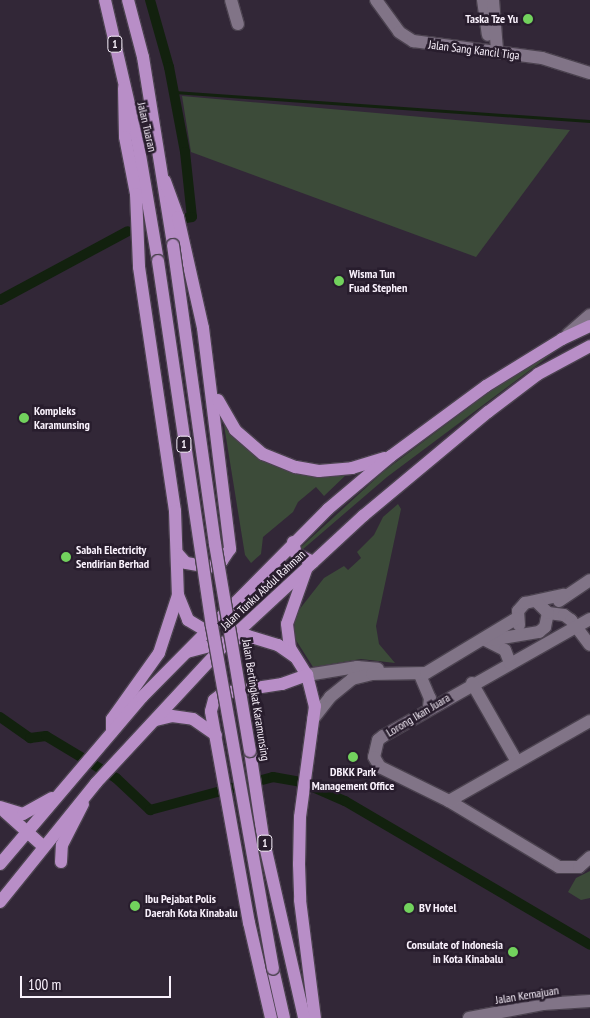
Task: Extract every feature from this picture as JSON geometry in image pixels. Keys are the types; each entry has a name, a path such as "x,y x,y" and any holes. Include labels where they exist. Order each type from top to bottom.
{"main road":[{"name":"Jalan Tuaran","path":"105,0 138,143 158,261 212,626 273,969 284,1018"},
{"name":"Jalan Tuaran","path":"128,0 143,58 165,181 173,245"},
{"path":"112,732 112,719 159,653 178,595 176,511 139,266 136,194 125,137 124,88"},
{"path":"165,181 178,217 192,273 212,386 230,549 222,561 209,567 186,563 178,554"},
{"name":"Jalan Bertingkat Karamunsing","path":"173,245 215,544 263,837 304,1018"},
{"name":"Jalan Tunku Abdul Rahman","path":"0,864 78,770 204,631 294,542 391,456 500,377 562,339 590,326"},
{"name":"Jalan Tunku Abdul Rahman","path":"0,902 96,783 229,640 310,564 488,412 538,374 590,346"},
{"path":"212,386 224,415 235,430 263,454 296,467 319,470 352,468 391,456"},
{"path":"294,542 296,554 310,564 287,624 290,648 307,675 314,696 313,719 300,817 300,900 315,1018"},
{"path":"178,595 188,620 204,631 229,640"},
{"path":"183,654 248,636 264,640 297,659"},
{"path":"271,1018 249,923 230,808 211,711 218,696 282,684 307,675"},
{"path":"282,684 297,686 314,696"},
{"path":"156,720 172,716 193,719 216,735"},
{"path":"0,807 23,814 57,795"},
{"path":"61,862 62,845 81,813 84,797"},
{"path":"0,807 44,847"}],"street":[{"path":"230,0 238,24"},
{"name":"Jalan Sang Kancil Tiga","path":"376,0 399,32 413,41 493,50 542,58 590,73"},
{"path":"483,0 493,50"},
{"path":"493,0 493,50"},
{"path":"562,339 590,315"},
{"path":"532,633 520,628 517,618 521,606 564,595 590,580"},
{"path":"485,640 532,633 545,627 548,613 564,595"},
{"path":"537,602 548,613 564,615 577,626 587,641"},
{"path":"313,719 330,697 352,680 372,674 417,675 485,640 517,618"},
{"name":"Lorong Ikan Juara","path":"590,619 429,707 383,736 374,757 380,767 449,800 559,867 579,866 590,857"},
{"path":"510,663 532,633"},
{"path":"485,640 505,650 510,663"},
{"path":"307,675 357,667 417,675"},
{"path":"417,675 430,698 429,707"},
{"path":"472,684 517,762"},
{"path":"449,800 589,724"},
{"name":"Jalan Kemajuan","path":"469,1018 543,1004 590,1001"}],"green space":[{"path":"182,96 570,130 476,257 191,152"},
{"path":"561,347 387,477 302,550 299,549 383,472 505,380"},
{"path":"224,425 260,455 347,474 324,496 316,487 298,502 293,512 263,537 261,554 251,563 245,555"},
{"path":"398,504 401,509 376,626 379,644 395,663 361,659 313,667 294,637 295,615 324,578 344,566 348,570 361,558 357,552 374,535 383,517"},
{"path":"590,871 590,898 581,900 568,892 576,878"}],"waterway":[{"path":"150,0 169,67 185,152 192,217 187,218"},
{"path":"174,92 590,121"},
{"path":"0,300 128,231"},
{"path":"0,717 30,738 46,736 116,778 150,810 273,777 301,782 345,801 590,945"}],"place":[{"name":"Taska Tze Yu","path":"528,19"},
{"name":"Wisma Tun Fuad Stephen","path":"339,281"},
{"name":"Kompleks Karamunsing","path":"24,418"},
{"name":"Sabah Electricity Sendirian Berhad","path":"66,557"},
{"name":"DBKK Park Management Office","path":"353,757"},
{"name":"Ibu Pejabat Polis Daerah Kota Kinabalu","path":"135,906"},
{"name":"BV Hotel","path":"409,908"},
{"name":"Consulate of Indonesia in Kota Kinabalu","path":"513,952"}]}
